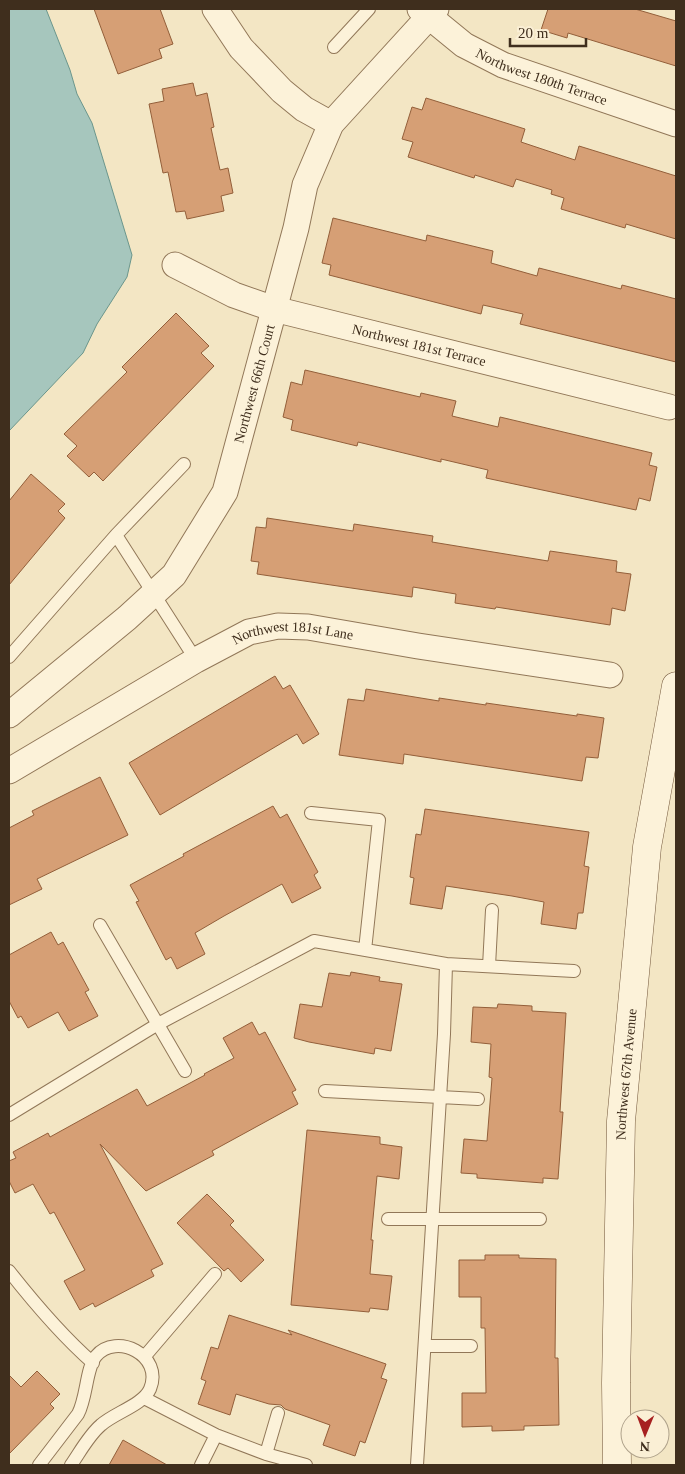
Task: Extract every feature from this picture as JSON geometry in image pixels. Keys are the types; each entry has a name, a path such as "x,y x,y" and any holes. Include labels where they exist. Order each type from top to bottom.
{"main road":[{"name":"Northwest 67th Avenue","path":"617,1465 616,1383 621,1121 646,847 676,686"}],"street":[{"path":"215,9 240,48 282,91 304,109 331,124"},
{"name":"Northwest 66th Court","path":"9,715 153,595 174,575 225,492 296,228 305,185 331,124 428,12"},
{"name":"Northwest 180th Terrace","path":"428,12 464,45 503,65 676,124"},
{"name":"Northwest 181st Terrace","path":"175,265 234,295 274,309 669,407"},
{"name":"Northwest 181st Lane","path":"9,771 196,660 249,632 278,626 308,627 610,675"}],"lane":[{"path":"334,47 369,9"},
{"path":"9,657 116,535 184,464"},
{"path":"116,535 196,660"},
{"path":"311,813 379,820 365,950"},
{"path":"489,966 492,910"},
{"path":"100,925 186,1071"},
{"path":"9,1115 158,1024 314,941 446,964 574,970"},
{"path":"418,1465 446,964"},
{"path":"325,1091 478,1099"},
{"path":"388,1220 540,1219"},
{"path":"9,1271 39,1310 70,1343 93,1363"},
{"path":"145,1356 215,1274"},
{"path":"39,1465 83,1405 96,1356 106,1348 119,1346 133,1349 145,1356 152,1369 150,1388 144,1398 99,1426 71,1465"},
{"path":"425,1346 471,1346"},
{"path":"144,1398 216,1435 266,1454 306,1465"},
{"path":"266,1454 278,1413"},
{"path":"202,1465 216,1435"}],"water":[{"path":"9,9 46,9 70,70 77,94 92,123 132,255 127,277 97,324 83,353 9,431"}],"building":[{"path":"94,9 160,9 173,44 159,49 162,58 118,74"},
{"path":"548,9 635,9 676,21 676,66 568,33 567,38 541,30"},
{"path":"193,83 196,96 207,93 214,127 211,128 220,170 228,168 233,193 221,196 224,211 187,219 185,211 176,212 168,172 163,173 149,104 164,101 162,89"},
{"path":"426,98 525,129 521,142 575,160 579,146 676,176 676,239 626,224 625,228 561,209 564,198 551,194 552,190 516,179 513,187 475,175 474,178 408,157 413,142 402,139 412,107 422,110"},
{"path":"333,218 426,241 427,235 493,251 491,263 537,276 539,268 621,289 622,285 676,299 676,362 520,324 523,314 483,305 481,314 329,275 331,265 322,263"},
{"path":"176,313 209,346 201,353 214,366 103,481 94,472 89,477 67,456 77,446 64,434 127,372 122,367"},
{"path":"305,370 420,397 421,393 456,401 452,416 498,427 500,417 652,453 649,465 657,467 650,501 639,498 636,510 486,478 488,470 441,459 441,462 358,442 357,446 291,430 293,420 283,417 291,382 302,385"},
{"path":"31,474 65,504 58,511 65,518 9,585 9,501"},
{"path":"267,518 353,531 354,524 433,536 432,542 548,561 550,551 617,561 616,572 631,574 625,611 612,608 610,625 496,607 495,609 455,603 456,594 413,587 412,597 257,574 259,562 251,561 256,527 266,528"},
{"path":"275,676 283,689 290,685 319,734 303,744 297,734 160,815 129,763"},
{"path":"366,689 439,701 439,698 604,718 598,758 586,757 582,781 404,754 403,764 339,755 348,699 364,701"},
{"path":"100,777 128,835 37,879 42,889 9,905 9,828 34,815 32,811"},
{"path":"273,806 280,818 287,814 318,872 314,875 321,888 292,903 282,884 224,916 195,933 205,954 177,969 171,957 166,960 136,902 139,901 130,885 184,856 183,854"},
{"path":"425,809 589,832 584,866 589,867 583,913 578,913 576,929 541,924 544,902 446,886 442,909 410,904 414,878 410,877 416,834 421,835"},
{"path":"51,932 58,945 63,942 89,990 85,992 98,1016 69,1031 58,1012 28,1028 21,1016 18,1018 9,1001 9,955"},
{"path":"351,972 380,977 379,981 402,984 391,1051 375,1048 374,1054 294,1038 300,1004 322,1007 329,973 350,976"},
{"path":"498,1004 532,1006 532,1011 566,1013 560,1112 563,1112 558,1179 543,1178 543,1183 477,1178 477,1174 461,1173 464,1139 487,1141 492,1078 489,1077 491,1044 471,1042 473,1007 497,1008"},
{"path":"252,1022 259,1035 265,1032 296,1090 292,1092 298,1104 212,1151 214,1155 146,1191 100,1144 163,1264 151,1270 154,1276 95,1307 93,1303 80,1310 64,1281 85,1270 54,1212 50,1214 33,1184 15,1193 9,1181 9,1161 16,1158 13,1152 48,1133 50,1137 137,1089 147,1106 205,1075 234,1058 223,1038"},
{"path":"307,1130 380,1137 380,1144 402,1147 399,1179 377,1176 371,1240 373,1240 370,1274 392,1276 388,1310 370,1308 369,1312 291,1305"},
{"path":"207,1194 234,1221 230,1225 264,1260 241,1282 228,1268 224,1271 177,1223"},
{"path":"485,1255 519,1255 519,1258 556,1259 555,1358 558,1358 559,1425 524,1426 524,1430 492,1431 492,1426 462,1427 462,1393 486,1393 485,1328 481,1328 481,1297 459,1297 459,1260 485,1260"},
{"path":"229,1315 292,1335 288,1330 386,1364 381,1378 387,1380 365,1443 360,1441 355,1456 323,1445 330,1425 285,1409 281,1405 269,1404 236,1394 230,1415 198,1404 206,1381 201,1379 211,1347 218,1349"},
{"path":"37,1371 60,1394 50,1404 54,1408 9,1454 9,1375 21,1387"},
{"path":"123,1440 167,1465 109,1465"}]}
